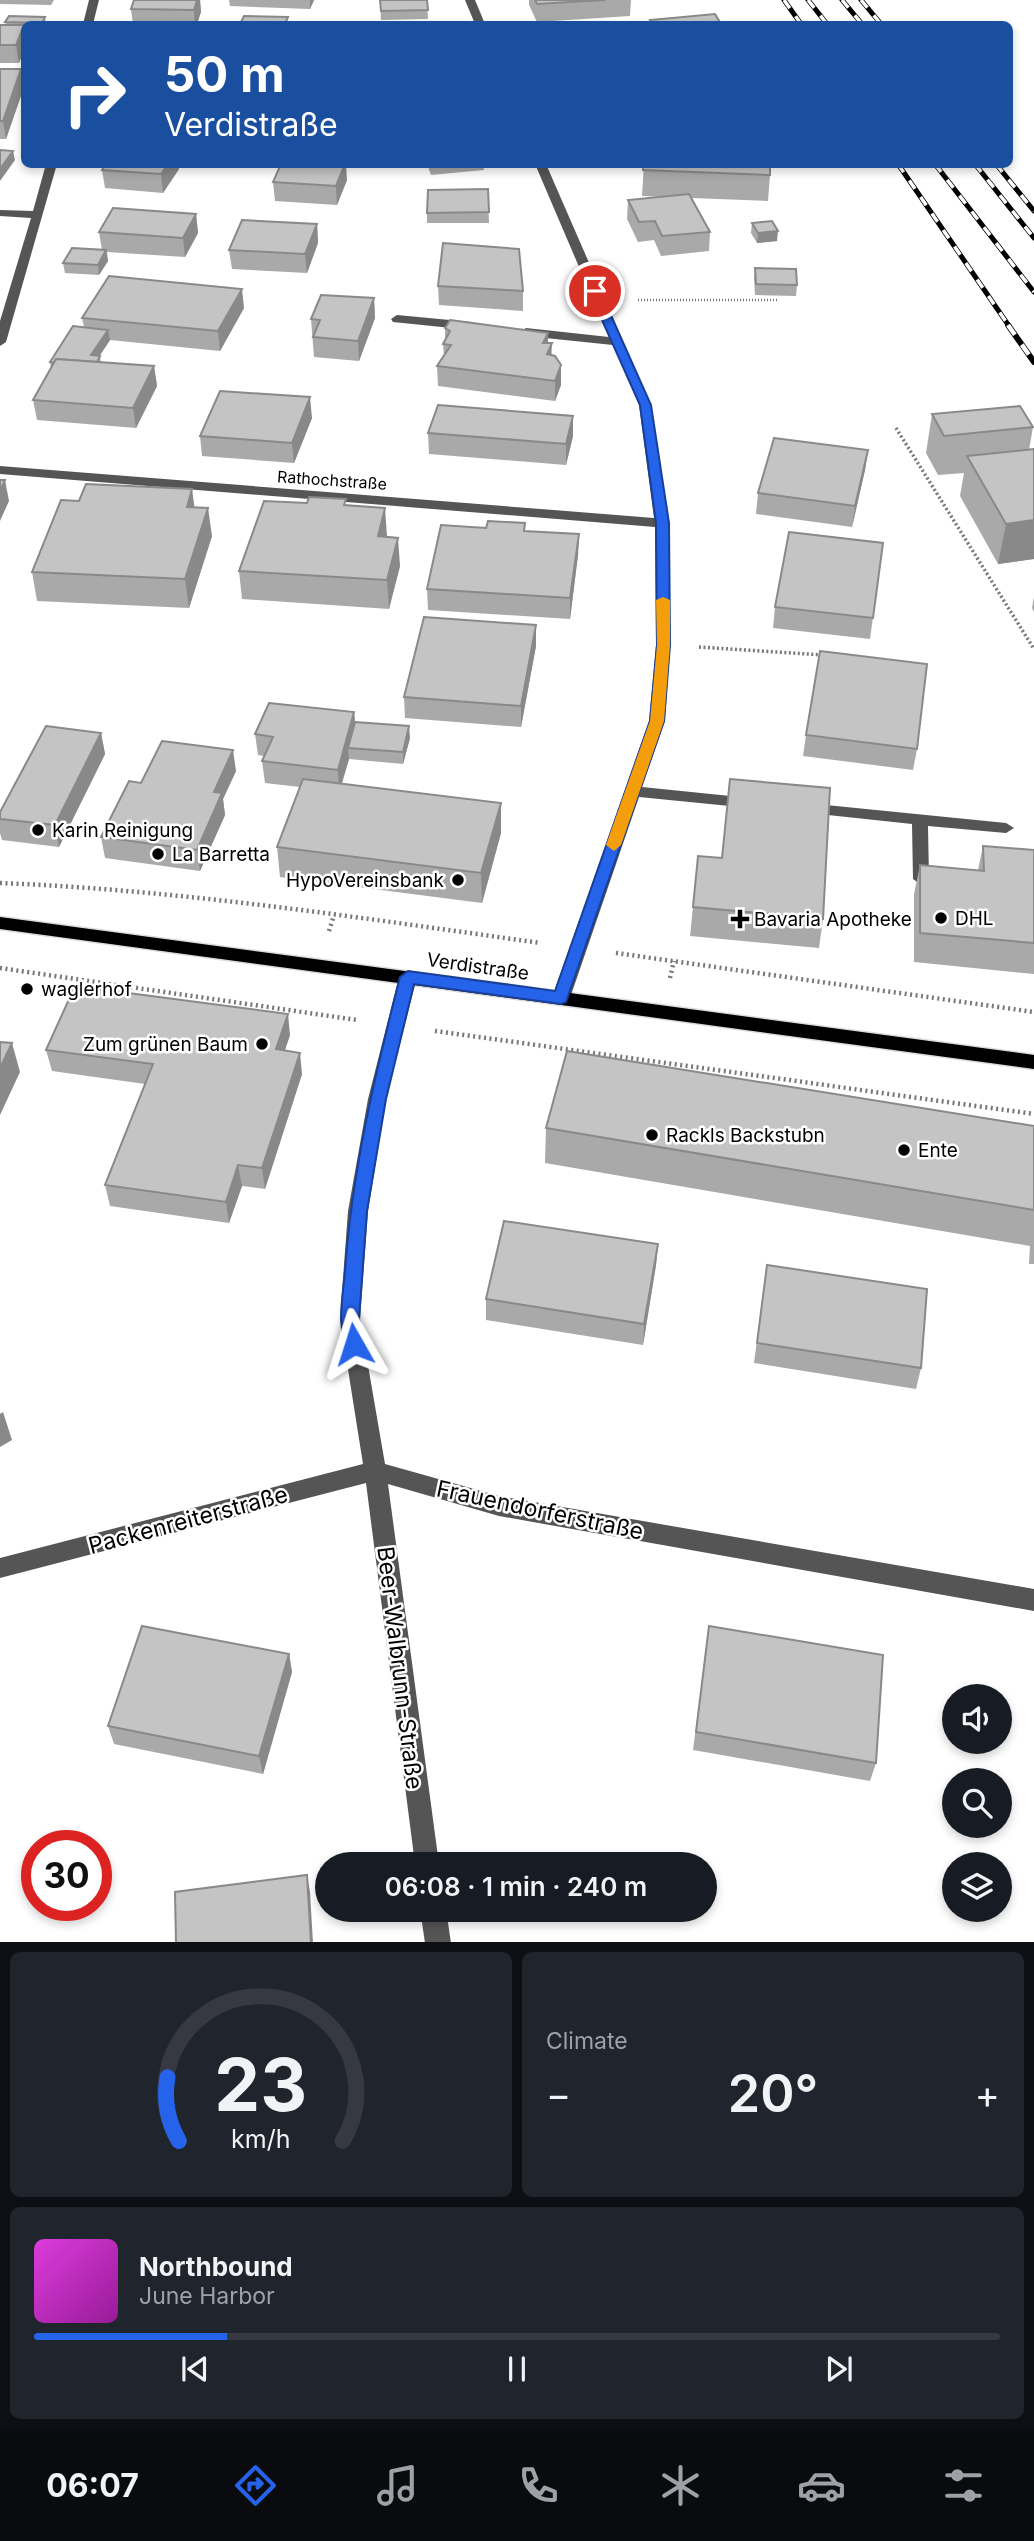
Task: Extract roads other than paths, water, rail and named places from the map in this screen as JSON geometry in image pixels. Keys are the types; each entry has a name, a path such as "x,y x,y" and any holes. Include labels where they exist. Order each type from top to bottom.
{"main road":[{"name":"Verdistraße","path":"0,923 1034,1062"}],"street":[{"path":"89,21 94,0"},
{"path":"470,0 479,21"},
{"path":"0,342 51,168"},
{"path":"542,168 645,405 662,523 663,645 657,721 561,998"},
{"path":"0,213 39,215"},
{"path":"397,319 479,327"},
{"path":"507,330 617,342"},
{"name":"Rathochstraße","path":"0,470 662,523"},
{"path":"632,791 1006,828"},
{"path":"920,819 921,879"},
{"path":"375,1471 350,1319 358,1211 377,1099 408,977"},
{"name":"Packenreiterstraße","path":"0,1568 375,1471"},
{"name":"Frauendorferstraße","path":"375,1471 499,1506 1034,1600"},
{"name":"Beer-Walbrunn-Straße","path":"375,1471 424,1852"},
{"path":"435,1922 438,1942"}],"railway":[{"path":"784,0 799,21"},
{"path":"808,0 825,21"},
{"path":"842,0 860,21"},
{"path":"861,0 878,21"},
{"path":"901,168 1009,326"},
{"path":"938,168 1034,292"},
{"path":"978,168 1034,238"},
{"path":"999,168 1034,211"},
{"path":"1008,325 1034,362"}],"place":[{"name":"Karin Reinigung","path":"38,830"},
{"name":"La Barretta","path":"158,854"},
{"name":"HypoVereinsbank","path":"458,880"},
{"name":"DHL","path":"941,918"},
{"name":"Bavaria Apotheke","path":"740,919"},
{"name":"waglerhof","path":"27,989"},
{"name":"Zum grünen Baum","path":"262,1044"},
{"name":"Rackls Backstubn","path":"652,1135"},
{"name":"Ente","path":"904,1150"}]}
